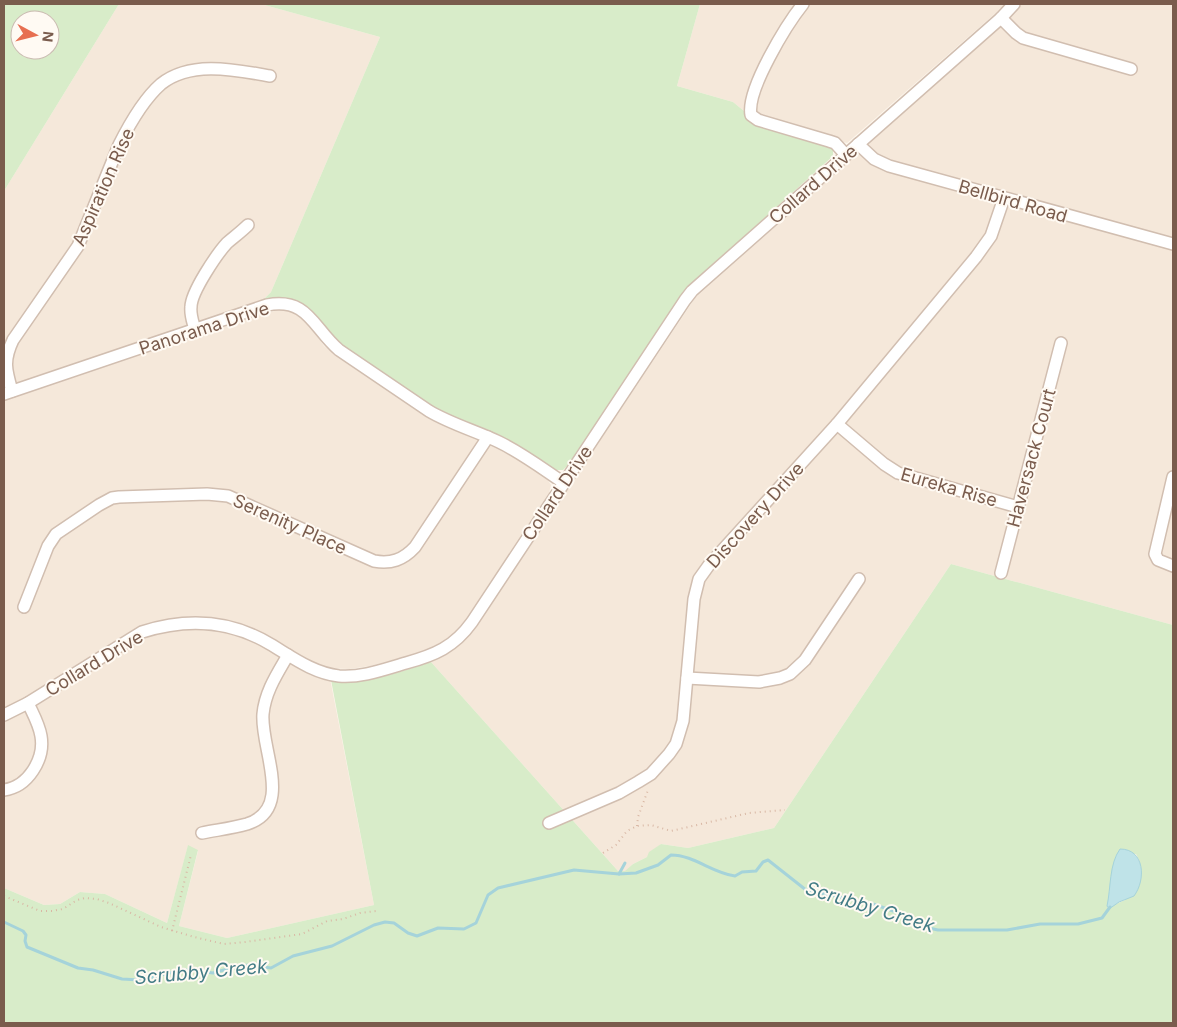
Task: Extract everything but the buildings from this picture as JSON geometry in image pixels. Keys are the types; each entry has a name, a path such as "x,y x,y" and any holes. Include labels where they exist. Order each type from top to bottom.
{"street":[{"path":"803,4 790,20 761,75 750,104 751,115 758,120 835,143 846,155"},
{"name":"Collard Drive","path":"4,715 28,703 126,640 160,626 179,623 217,624 252,634 315,669 340,676 354,676 422,659 442,650 458,639 472,622 692,291 1001,18 1014,4"},
{"path":"1001,18 1023,38 1131,69"},
{"name":"Aspiration Rise","path":"8,393 5,360 10,346 78,246 119,144 152,94 174,76 189,71 210,69 234,70 270,76"},
{"name":"Bellbird Road","path":"858,144 874,159 889,166 1173,244"},
{"name":"Discovery Drive","path":"550,823 618,793 651,774 676,744 683,721 694,599 699,579 709,565 837,424 986,245 996,226 1004,198"},
{"path":"195,330 190,305 193,297 215,259 227,243 248,225"},
{"name":"Panorama Drive","path":"8,393 267,306 285,304 304,311 328,341 352,360 440,418 513,449 564,483"},
{"name":"Haversack Court","path":"1001,573 1060,343"},
{"name":"Eureka Rise","path":"837,424 884,464 898,473 1018,506"},
{"name":"Serenity Place","path":"24,607 48,546 56,534 98,505 119,497 207,494 228,496 374,562 396,561 407,556 415,547 488,437"},
{"path":"1173,477 1155,554 1158,560 1173,566"},
{"path":"687,678 759,682 790,674 805,660 859,579"},
{"path":"202,832 247,824 256,820 264,813 270,803 273,792 272,778 264,741 263,715 268,692 288,655"},
{"path":"4,790 21,784 38,764 42,739 39,725 28,703"}],"path":[{"path":"638,826 638,817 648,790"},
{"path":"603,853 616,845 627,832 638,826 651,826 671,831 750,813 785,810"},
{"path":"172,931 192,855"},
{"path":"4,896 40,911 63,909 77,900 85,898 97,899 172,931 224,944 302,934 327,921 376,910"}],"shaded area":[{"path":"119,4 261,4 380,37 271,292 260,303 254,315 280,310 291,311 297,314 308,323 324,346 337,356 435,421 507,452 547,479 551,485 548,497 470,615 463,625 447,640 434,648 370,666 349,669 328,668 374,905 227,938 179,926 198,851 188,846 167,923 105,894 80,892 60,904 44,905 4,888 4,191"},
{"path":"700,4 1006,4 847,143 833,136 744,111 733,102 677,86"},
{"path":"1022,4 1173,4 1173,238 1166,237 1164,248 1173,250 1173,625 951,564 774,828 688,848 661,844 647,857 633,864 625,872 618,871 431,662 461,644 478,624 695,298 993,33"}],"green space":[{"path":"4,4 119,4 4,191"},
{"path":"261,4 700,4 677,86 733,102 744,111 747,118 754,125 827,145 833,150 833,156 685,290 569,464 563,470 555,470 493,433 441,412 343,347 305,305 284,298 260,303 271,292 380,37"},
{"path":"951,564 1173,625 1173,1023 4,1023 4,888 44,905 60,904 80,892 105,894 167,923 188,845 198,850 179,926 227,938 374,905 331,680 356,681 369,679 431,662 618,871 625,871 633,864 647,857 649,852 661,844 688,848 774,828","holes":["1136,854 1140,862 1125,900 1107,908 1116,855"]}],"water":[{"path":"1120,849 1128,850 1139,860 1141,866 1140,882 1134,896 1119,902 1109,909 1107,906 1112,869"}],"waterway":[{"name":"Scrubby Creek","path":"4,922 23,931 26,935 27,947 78,968 93,970 122,979 140,980 182,970 213,973 238,966 250,965 271,968 293,956 332,946 374,925 385,922 394,923 408,933 417,936 438,928 464,929 476,923 488,895 498,888 574,870 619,874 636,873 658,865 671,855 687,858 735,876 742,872 756,871 763,862 768,860 806,890 873,904 938,930 1007,930 1040,924 1078,924 1102,918 1110,907"},
{"path":"619,874 625,863"}]}
